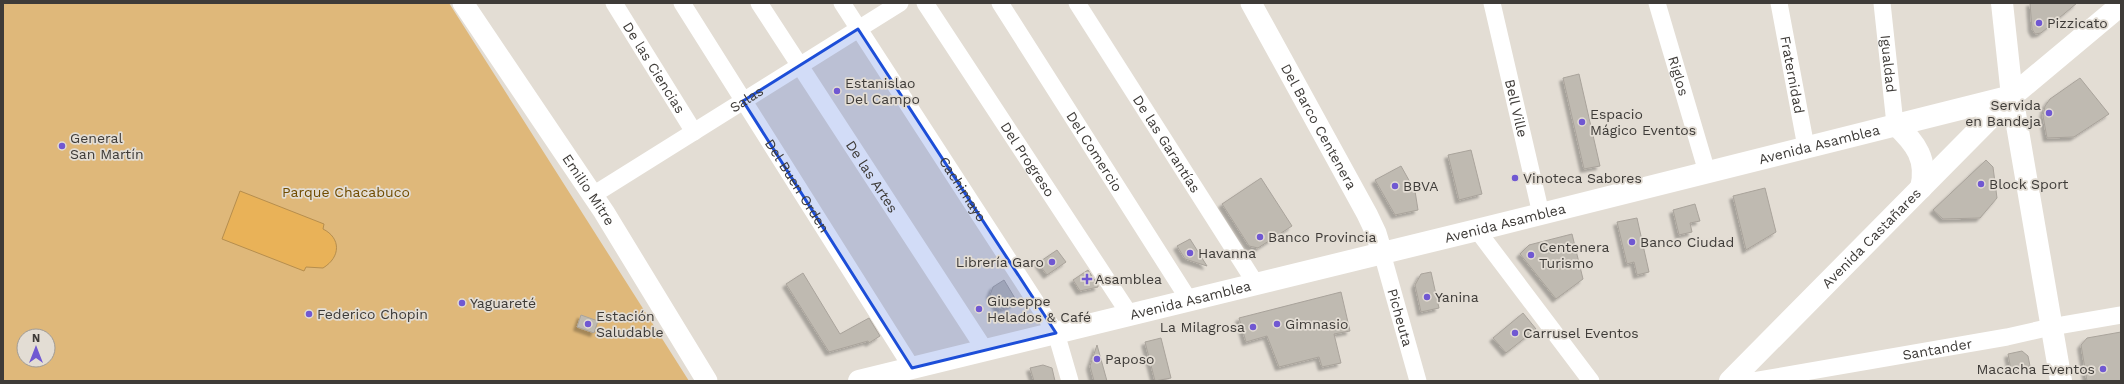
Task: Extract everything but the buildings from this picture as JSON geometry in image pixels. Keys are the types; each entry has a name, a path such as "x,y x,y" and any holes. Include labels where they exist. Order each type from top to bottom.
{"main road":[{"path":"2002,3 2012,96 2061,381"},
{"name":"Avenida Asamblea","path":"859,381 1477,230 1895,124 2012,96 2121,5"},
{"name":"Avenida Castañares","path":"1730,381 2012,96"},
{"path":"1895,124 1907,135 1916,147 1922,160 1924,175 1921,188"}],"street":[{"name":"Emilio Mitre","path":"463,3 593,195 707,381"},
{"name":"De las Ciencias","path":"614,3 694,132"},
{"name":"Del Buen Orden","path":"682,3 912,368"},
{"name":"De las Artes","path":"759,3 985,350"},
{"name":"Cachimayo","path":"842,3 1056,333 1070,381"},
{"name":"Salas","path":"593,195 900,3"},
{"name":"Del Progreso","path":"925,3 1130,315"},
{"name":"Del Comercio","path":"1000,3 1190,300"},
{"name":"De las Garantías","path":"1077,3 1256,284"},
{"name":"Del Barco Centenera","path":"1251,3 1367,214 1376,233 1382,253"},
{"name":"Bell Ville","path":"1492,3 1541,214"},
{"name":"Riglos","path":"1656,3 1707,172"},
{"name":"Fraternidad","path":"1779,3 1806,147"},
{"name":"Igualdad","path":"1882,3 1895,124"},
{"path":"1477,230 1591,381"},
{"name":"Picheuta","path":"1382,253 1418,381"},
{"name":"Santander","path":"1753,381 2007,338 2051,327 2121,316"}],"highlighted area":[{"path":"858,29 1056,333 912,368 743,101"}],"green space":[{"name":"Parque Chacabuco","path":"3,3 449,3 689,381 3,381"}],"shaded area":[{"path":"240,191 324,224 323,229 333,237 336,242 336,253 333,259 323,268 306,267 304,271 222,239"}],"place":[{"name":"Pizzicato","path":"2039,23"},
{"name":"Estanislao Del Campo","path":"837,91"},
{"name":"Servida en Bandeja","path":"2049,113"},
{"name":"Espacio Mágico Eventos","path":"1582,122"},
{"name":"General San Martín","path":"62,146"},
{"name":"Vinoteca Sabores","path":"1515,178"},
{"name":"Block Sport","path":"1981,184"},
{"name":"BBVA","path":"1395,186"},
{"name":"Banco Provincia","path":"1260,237"},
{"name":"Banco Ciudad","path":"1632,242"},
{"name":"Havanna","path":"1190,253"},
{"name":"Centenera Turismo","path":"1531,255"},
{"name":"Librería Garo","path":"1052,262"},
{"name":"Asamblea","path":"1087,279"},
{"name":"Yanina","path":"1427,297"},
{"name":"Yaguareté","path":"462,303"},
{"name":"Giuseppe Helados & Café","path":"979,309"},
{"name":"Federico Chopin","path":"309,314"},
{"name":"Estación Saludable","path":"588,324"},
{"name":"Gimnasio","path":"1277,324"},
{"name":"La Milagrosa","path":"1253,327"},
{"name":"Carrusel Eventos","path":"1515,333"},
{"name":"Paposo","path":"1097,359"},
{"name":"Macacha Eventos","path":"2103,369"}]}
